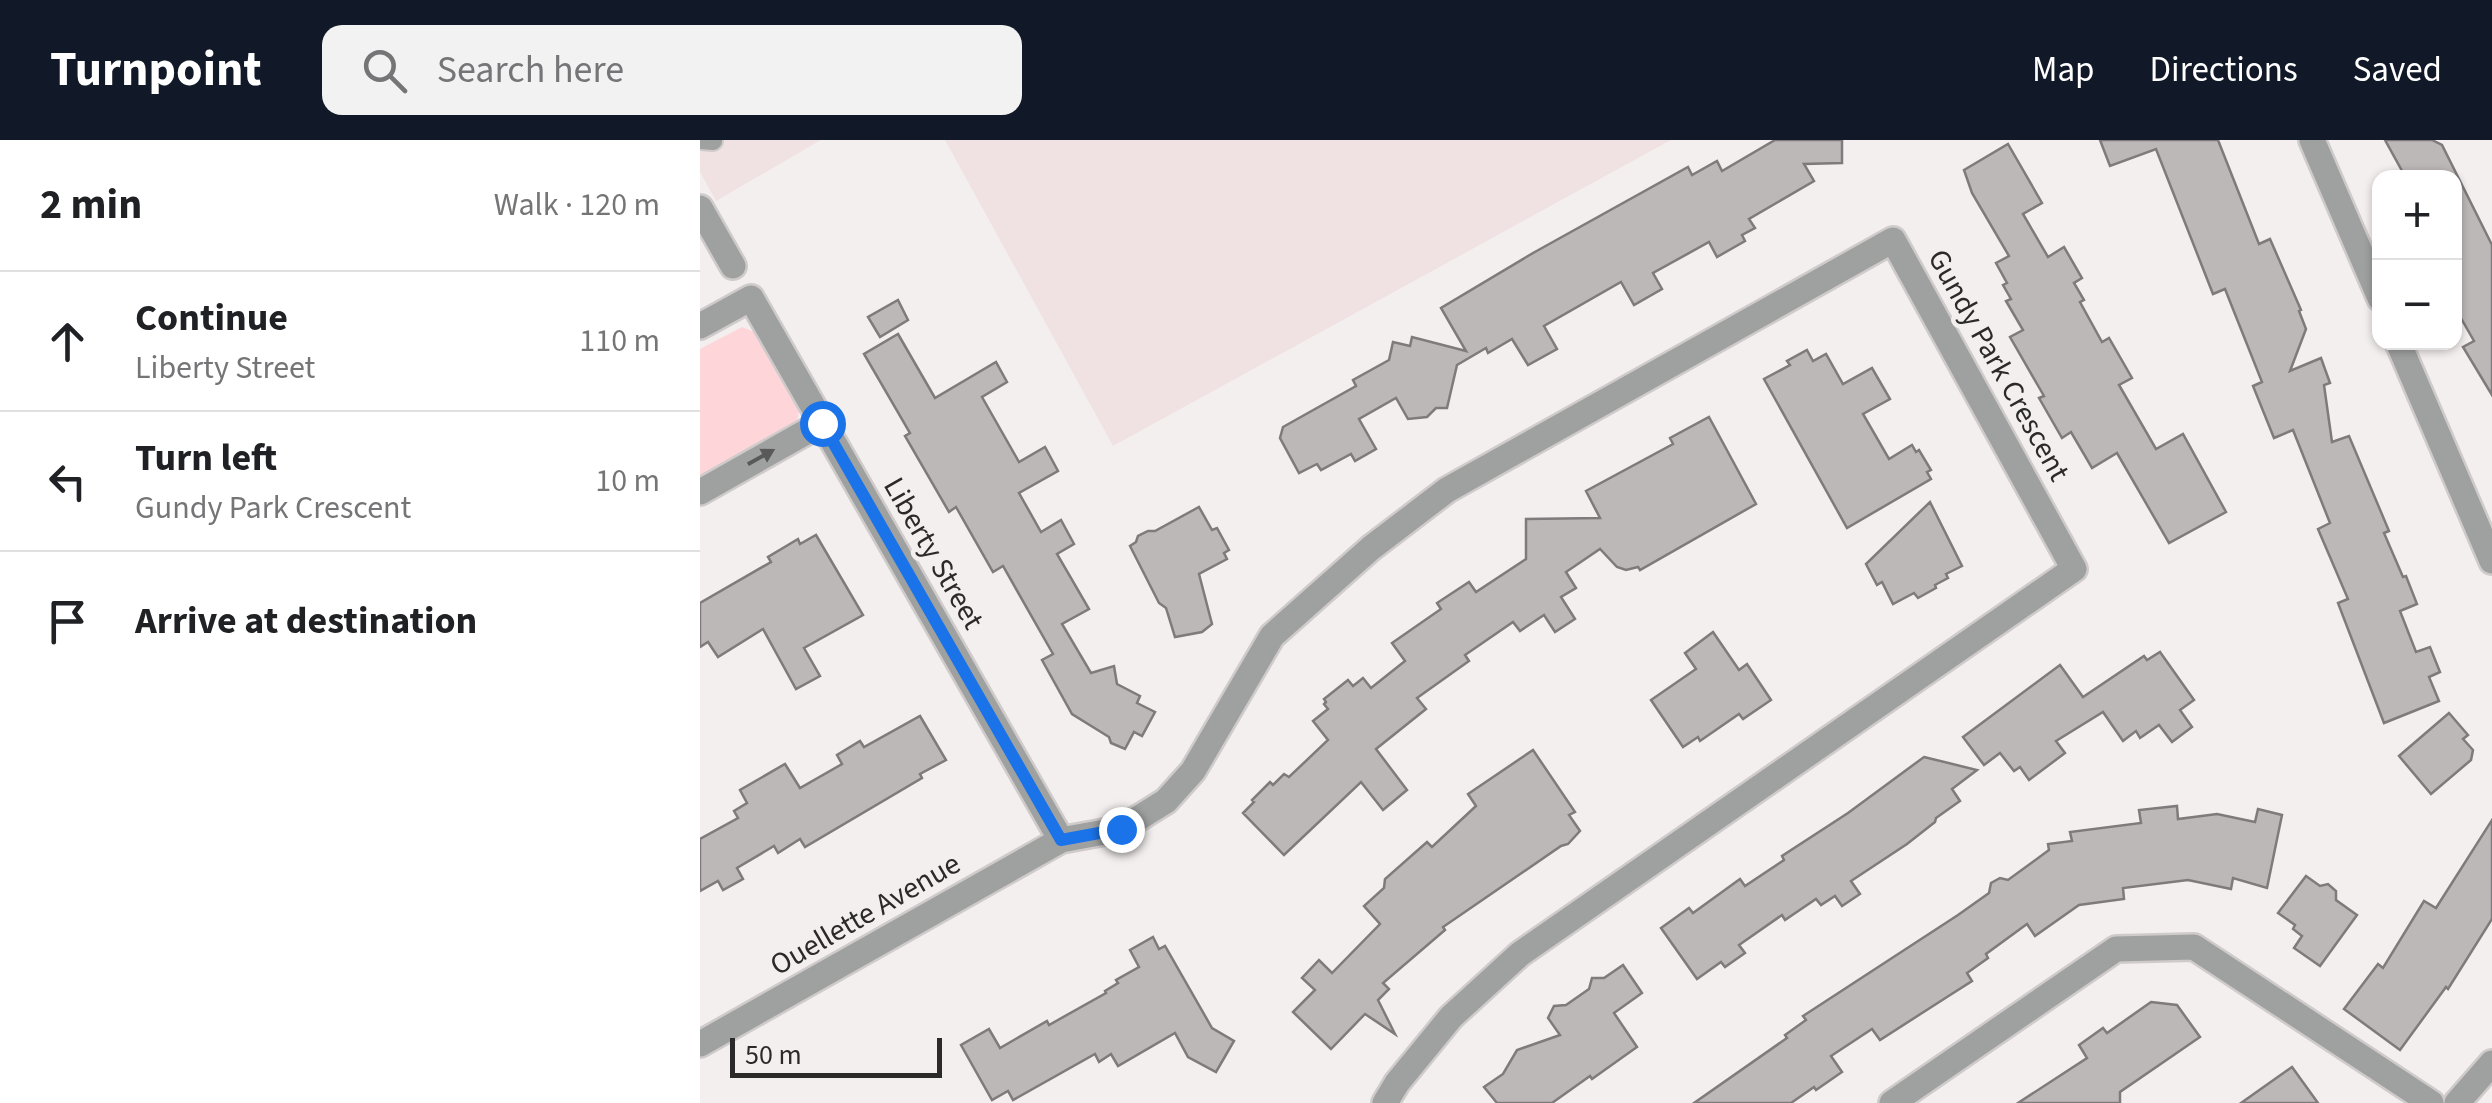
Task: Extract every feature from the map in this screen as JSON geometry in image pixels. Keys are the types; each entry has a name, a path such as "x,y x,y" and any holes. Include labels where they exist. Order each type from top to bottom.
{"street":[{"path":"2312,140 2372,279"},
{"path":"700,208 733,266"},
{"name":"Gundy Park Crescent","path":"1061,840 1121,829 1166,801 1192,771 1272,636 1371,548 1447,490 1893,240 2074,569 1520,954 1451,1017 1384,1103"},
{"name":"Liberty Street","path":"700,326 750,298 1061,840"},
{"path":"2401,350 2492,561"},
{"path":"700,492 822,423"},
{"name":"Ouellette Avenue","path":"700,1044 1061,840"},
{"path":"1892,1103 2116,949 2194,948 2431,1103"},
{"path":"2457,1103 2492,1064"}],"shaded area":[{"path":"700,140 821,140 716,201 700,172"},
{"path":"945,140 1671,140 1113,446"},
{"path":"742,327 757,333 799,410 797,425 700,482 700,349"}],"building":[{"path":"1775,140 1842,140 1842,163 1804,164 1814,181 1749,219 1755,228 1742,235 1745,241 1717,257 1709,242 1653,273 1662,289 1634,305 1621,282 1544,326 1557,349 1528,365 1512,339 1488,353 1486,348 1457,365 1447,408 1436,408 1427,417 1408,419 1396,398 1359,419 1376,449 1355,461 1351,454 1321,470 1317,464 1299,473 1280,438 1283,427 1356,386 1353,380 1389,360 1393,342 1410,346 1412,337 1466,351 1441,308 1688,167 1692,175 1717,161 1722,171"},
{"path":"2100,140 2218,140 2259,244 2270,239 2301,310 2306,329 2290,371 2321,358 2330,383 2324,385 2332,442 2349,436 2389,531 2384,533 2417,604 2400,611 2416,652 2430,647 2440,672 2429,677 2439,701 2384,723 2338,603 2348,599 2318,529 2330,523 2293,430 2274,438 2253,386 2262,382 2225,289 2213,294 2156,149 2110,166"},
{"path":"2385,140 2432,140 2442,145 2454,170 2402,170"},
{"path":"2008,144 2042,203 2023,214 2048,257 2064,247 2082,278 2074,283 2084,300 2080,302 2102,342 2109,338 2132,378 2119,385 2156,449 2183,434 2226,512 2169,543 2117,453 2092,468 2071,432 2062,438 2039,398 2044,396 2010,337 2023,330 2006,301 2011,299 2003,285 2007,283 1996,263 2009,256 1972,193 1964,170"},
{"path":"2462,185 2492,245 2492,395 2463,347 2474,341 2462,320"},
{"path":"898,300 908,320 880,337 868,317"},
{"path":"898,334 935,398 996,362 1007,382 982,397 1019,462 1045,447 1058,471 1019,493 1041,532 1061,520 1074,544 1057,554 1089,609 1062,624 1091,673 1114,666 1117,684 1140,696 1137,703 1155,712 1142,736 1134,732 1125,749 1072,714 1042,660 1053,654 1003,566 993,572 956,507 949,512 905,436 910,433 864,354"},
{"path":"1807,350 1813,361 1826,354 1843,384 1872,368 1890,399 1863,414 1889,459 1912,445 1931,470 1927,472 1931,479 1847,528 1764,379"},
{"path":"1709,417 1756,504 1640,570 1617,567 1600,549 1566,572 1576,588 1561,597 1575,619 1555,632 1544,615 1520,631 1513,622 1465,655 1469,661 1417,698 1426,709 1376,749 1407,790 1383,810 1361,782 1284,855 1243,813 1270,782 1273,785 1284,774 1289,777 1328,740 1313,721 1328,709 1324,699 1348,680 1353,686 1363,678 1371,688 1405,661 1392,643 1441,609 1437,603 1469,582 1476,592 1526,559 1526,519 1600,518 1586,491 1673,444 1670,438"},
{"path":"1930,502 1962,566 1918,598 1914,593 1893,604 1882,582 1877,585 1866,564"},
{"path":"1199,507 1229,550 1224,553 1227,559 1199,574 1212,624 1202,632 1175,637 1166,608 1159,603 1130,546 1138,536"},
{"path":"816,535 863,615 804,648 820,676 796,689 763,629 718,657 708,642 700,647 700,603 771,562 768,557 798,539 800,544"},
{"path":"1713,632 1739,670 1747,664 1771,700 1743,719 1739,714 1700,741 1698,737 1683,747 1651,700 1696,669 1685,653"},
{"path":"2160,652 2194,700 2180,710 2192,727 2172,742 2159,725 2140,738 2136,731 2123,741 2103,712 2056,741 2065,753 2029,780 2020,767 2014,771 2000,753 1984,765 1963,737 2060,665 2083,697 2144,656 2147,660"},
{"path":"2449,713 2468,735 2463,739 2473,750 2471,760 2431,794 2399,756"},
{"path":"920,716 946,760 805,847 800,839 778,853 774,846 737,868 743,879 723,890 718,881 700,891 700,839 738,818 734,811 747,803 740,790 785,764 800,788 842,764 837,755 860,741 864,747"},
{"path":"1533,750 1575,812 1569,815 1580,831 1568,844 1443,927 1445,930 1383,983 1389,989 1378,1000 1395,1034 1365,1014 1331,1049 1293,1012 1315,990 1302,978 1319,960 1332,973 1380,924 1364,906 1384,888 1385,879 1427,842 1432,847 1476,806 1468,794"},
{"path":"1924,757 1977,770 1952,789 1960,801 1907,844 1851,881 1860,894 1842,906 1835,896 1821,905 1816,899 1785,920 1782,915 1739,945 1745,953 1725,967 1721,962 1697,979 1661,928 1689,908 1693,913 1740,879 1745,886"},
{"path":"2177,806 2178,819 2217,814 2255,822 2258,809 2282,815 2267,888 2233,878 2231,889 2188,880 2123,888 2124,899 2079,905 2035,936 2027,924 1967,973 1972,981 1880,1040 1872,1029 1831,1056 1842,1072 1816,1090 1814,1087 1791,1103 1694,1103 1787,1038 1785,1035 1806,1020 1803,1016 1958,915 1989,893 1991,883 2000,878 2008,880 2049,850 2048,844 2072,841 2070,832 2141,823 2139,810"},
{"path":"2492,820 2492,919 2448,989 2400,1050 2344,1009 2378,964 2383,968 2424,901 2436,908"},
{"path":"2306,876 2320,886 2328,884 2336,891 2336,900 2357,915 2320,966 2294,948 2302,936 2293,929 2295,925 2278,913"},
{"path":"1153,937 1159,949 1165,946 1212,1028 1234,1041 1216,1072 1188,1057 1175,1033 1118,1066 1111,1054 1099,1062 1095,1054 1013,1100 1008,1091 992,1100 961,1045 989,1029 1000,1048 1106,993 1118,983 1116,980 1139,967 1130,950"},
{"path":"1623,965 1642,993 1614,1013 1637,1047 1552,1103 1497,1103 1484,1087 1503,1074 1517,1050 1560,1035 1548,1018 1554,1006 1566,1005 1589,989 1592,978 1604,978"},
{"path":"2151,1002 2177,1005 2200,1037 2120,1092 2120,1103 2018,1103 2087,1058 2079,1045 2103,1028 2107,1033"},
{"path":"2292,1067 2318,1103 2241,1103"}],"route":[{"path":"822,423 1061,840 1121,829"}]}
